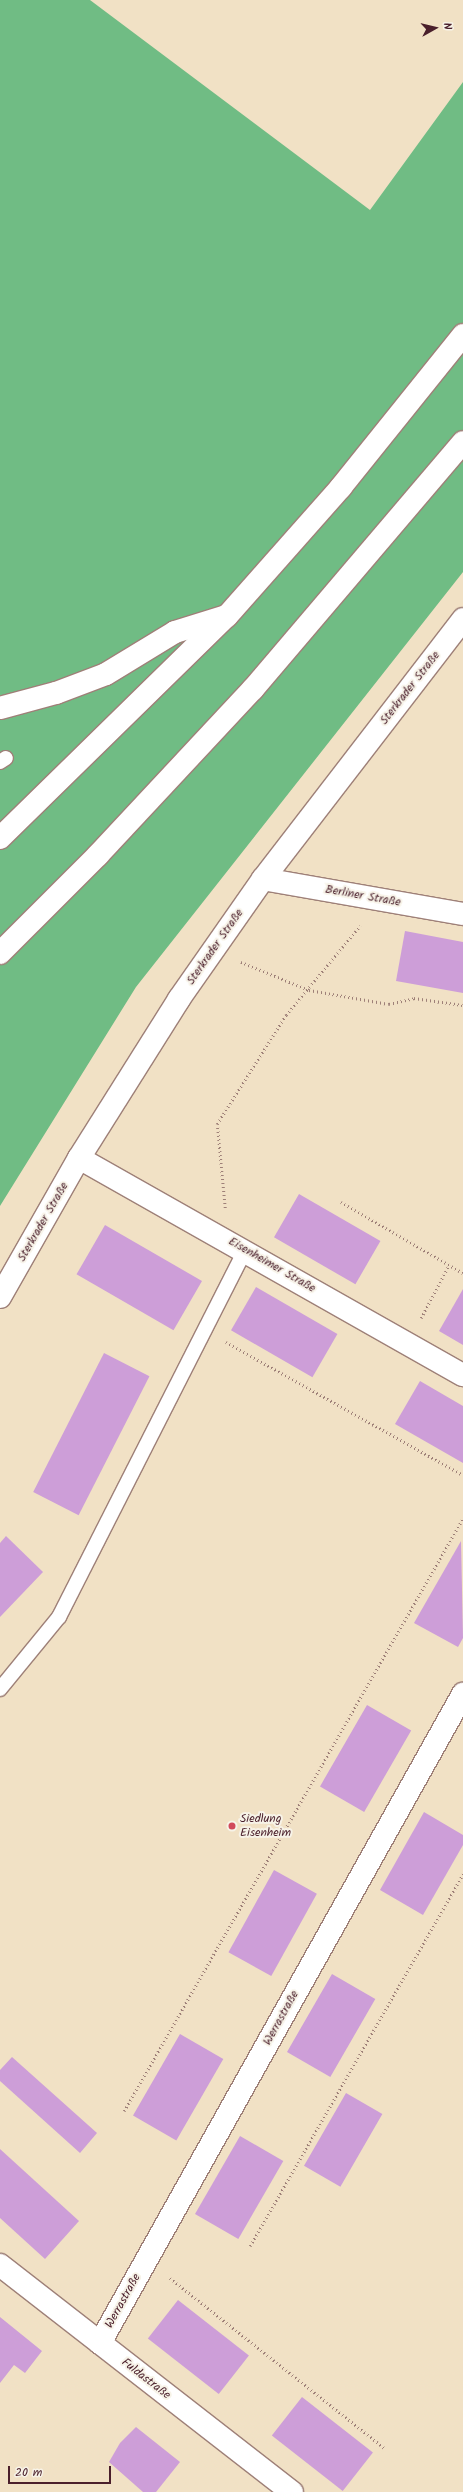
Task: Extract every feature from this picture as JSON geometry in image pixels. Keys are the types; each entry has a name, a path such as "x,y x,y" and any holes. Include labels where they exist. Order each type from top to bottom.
{"main road":[{"path":"0,838 227,616 341,487 463,335"},
{"path":"0,953 98,855 254,689 463,442"},
{"path":"0,708 56,693 106,674 174,632 227,616"},
{"name":"Sterkrader Straße","path":"0,1297 79,1158 144,1052 214,948 263,878 463,620"},
{"name":"Berliner Straße","path":"263,878 463,914"},
{"name":"Eisenheimer Straße","path":"79,1158 408,1341 463,1375"},
{"name":"Werrastraße","path":"100,2343 463,1694"},
{"name":"Fuldastraße","path":"0,2265 292,2492"}],"lane":[{"path":"0,1690 58,1617 205,1331 237,1245"}],"path":[{"path":"237,1245 217,1124 286,1015 309,990 379,899"},
{"path":"214,948 309,990 389,1004 414,998 463,1006"},
{"path":"341,1202 463,1273"},
{"path":"408,1341 449,1266"},
{"path":"205,1331 463,1475"},
{"path":"124,2111 463,1518"},
{"path":"250,2246 463,1874"},
{"path":"146,2259 386,2449"}],"green space":[{"path":"0,0 90,0 370,210 463,82 463,572 136,987 0,1206"}],"building":[{"path":"405,931 463,942 463,993 396,981"},
{"path":"299,1194 380,1241 355,1284 274,1237"},
{"path":"105,1225 202,1281 173,1330 76,1274"},
{"path":"256,1287 337,1334 312,1377 231,1330"},
{"path":"463,1289 463,1345 439,1331"},
{"path":"104,1353 149,1376 79,1515 33,1492"},
{"path":"420,1381 463,1406 463,1463 395,1424"},
{"path":"6,1536 43,1572 0,1617 0,1543"},
{"path":"461,1541 463,1638 458,1647 414,1623"},
{"path":"367,1705 411,1730 364,1812 320,1786"},
{"path":"424,1812 463,1835 463,1845 423,1915 380,1890"},
{"path":"274,1870 317,1894 271,1976 228,1952"},
{"path":"332,1974 375,1999 330,2077 287,2052"},
{"path":"180,2034 223,2059 176,2140 133,2115"},
{"path":"12,2057 97,2133 80,2153 0,2081 0,2070"},
{"path":"346,2093 382,2114 340,2187 304,2166"},
{"path":"240,2136 283,2161 238,2239 195,2214"},
{"path":"0,2149 79,2221 45,2259 0,2218"},
{"path":"178,2300 249,2355 219,2394 148,2339"},
{"path":"0,2317 42,2351 25,2373 14,2365 0,2383"},
{"path":"302,2397 373,2452 343,2491 272,2436"},
{"path":"136,2427 180,2462 156,2492 143,2492 109,2462 120,2443"}],"place":[{"name":"Siedlung Eisenheim","path":"232,1826"}]}
